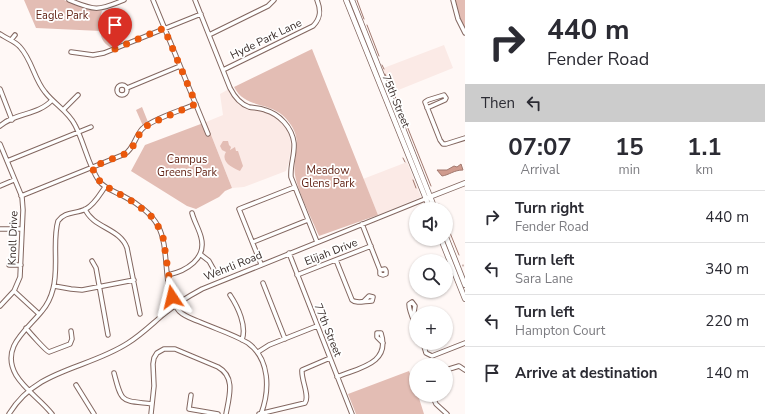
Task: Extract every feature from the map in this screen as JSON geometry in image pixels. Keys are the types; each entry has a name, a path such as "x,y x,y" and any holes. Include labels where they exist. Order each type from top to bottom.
{"main road":[{"name":"75th Street","path":"346,0 431,202"},
{"name":"75th Street","path":"352,0 429,202"},
{"name":"Wehrli Road","path":"428,198 465,183"},
{"path":"444,246 465,299"},
{"path":"450,246 465,285"}],"street":[{"path":"69,0 89,8 97,9 104,8 124,0"},
{"path":"153,0 208,134"},
{"path":"195,0 232,91 239,100 249,107 267,110 274,113 290,130 294,143 291,177 317,242"},
{"name":"Hyde Park Lane","path":"223,70 313,26 320,16 317,0"},
{"path":"453,0 458,19 465,33"},
{"path":"209,35 268,6 275,1"},
{"path":"71,52 93,55 100,54 201,14"},
{"path":"0,35 11,40 24,51 40,86 52,100 64,109 72,119 99,181 106,187 129,200 154,220 159,227 163,237 168,275 175,306 183,314 242,340 251,345 258,352 265,366 267,379 266,394 261,414 305,403 307,399 301,375 302,370 330,358"},
{"path":"11,40 15,35"},
{"path":"126,88 180,66"},
{"path":"0,89 1,96 12,120"},
{"path":"427,108 445,100 445,96 442,94 426,100 427,108 440,140 443,144 448,144 465,138"},
{"path":"64,109 78,95"},
{"path":"0,126 43,107 52,100"},
{"path":"21,196 127,153 133,146 141,131 149,124 196,104"},
{"path":"7,161 91,127"},
{"name":"Knoll Drive","path":"0,144 23,203 20,277 14,291 0,306"},
{"path":"0,186 14,180"},
{"path":"52,414 16,375 11,360 12,350 14,344 26,328 48,302 54,286 58,221 65,214 85,209 94,203 106,187"},
{"path":"262,264 239,209 295,187"},
{"name":"Wehrli Road","path":"9,414 16,403 29,390 47,378 102,357 128,344 175,306 202,288 428,198"},
{"path":"85,209 90,218 119,236 124,241 127,248 140,314"},
{"path":"168,275 187,268 200,254 202,245 201,237 192,213"},
{"path":"253,242 308,220"},
{"path":"362,224 380,270"},
{"path":"0,229 22,229"},
{"name":"Elijah Drive","path":"297,275 371,246"},
{"name":"77th Street","path":"289,253 352,414"},
{"path":"200,254 209,261 214,270"},
{"path":"336,260 354,303 364,301"},
{"path":"92,261 96,268 108,335"},
{"path":"9,265 21,265"},
{"path":"54,286 76,290 134,280"},
{"path":"263,282 285,339"},
{"path":"14,291 39,314"},
{"path":"230,296 243,324 244,332 242,340"},
{"path":"200,322 202,317"},
{"path":"258,352 267,346 317,326"},
{"path":"26,328 48,354 70,344 72,339 71,331"},
{"path":"337,377 376,361 382,352 382,343"},
{"path":"453,348 465,343"},
{"path":"150,414 155,379 153,364 154,358 157,353 164,349 172,348 218,367 226,374 229,379 230,387 226,414"},
{"path":"425,350 432,356 447,350"},
{"path":"453,368 460,366 465,370"},
{"path":"114,373 120,393 124,399 152,404"},
{"path":"76,385 94,414"},
{"path":"191,395 189,409 218,414"},
{"path":"435,402 447,414"},
{"path":"44,414 49,410"}],"shaded area":[{"path":"444,45 453,68 391,93 381,69"},
{"path":"229,89 237,100 270,114 284,124 289,134 291,146 286,171 244,187 232,188 206,122 223,115 220,94"},
{"path":"407,162 421,197 378,215 363,179"},
{"path":"461,164 463,170 442,176 437,170 447,170"}],"green space":[{"name":"Eagle Park","path":"24,0 64,0 90,10 102,11 100,18 111,43 115,47 111,48 105,43 101,36 101,31 36,28"},
{"path":"348,0 351,0 417,170 407,148"},
{"path":"455,0 465,0 465,28 459,18"},
{"name":"Meadow Glens Park","path":"312,49 378,215 319,236 302,197 295,175 294,168 297,144 291,125 277,111 246,100 239,95 234,87"},
{"path":"142,107 148,122 143,126 136,110"},
{"name":"Campus Greens Park","path":"206,122 232,188 225,191 219,197 196,209 187,206 131,171 145,145"},
{"path":"223,141 228,141 231,147 230,150 235,147 236,151 238,151 243,166 240,171 226,162 226,152 222,150 220,146"},
{"path":"409,371 409,402 420,402 424,414 356,414 348,394"}],"waterway":[{"path":"357,0 364,19"},
{"path":"367,25 379,56"},
{"path":"382,65 384,69"},
{"path":"385,74 391,87"},
{"path":"393,91 431,186"},
{"path":"403,158 405,162"},
{"path":"413,180 416,188"},
{"path":"453,240 459,255"}],"route":[{"path":"115,49 164,28 196,104 149,124 141,131 133,146 127,153 92,167 102,184 109,190 124,196 135,203 151,216 157,224 163,237 172,297"}]}
